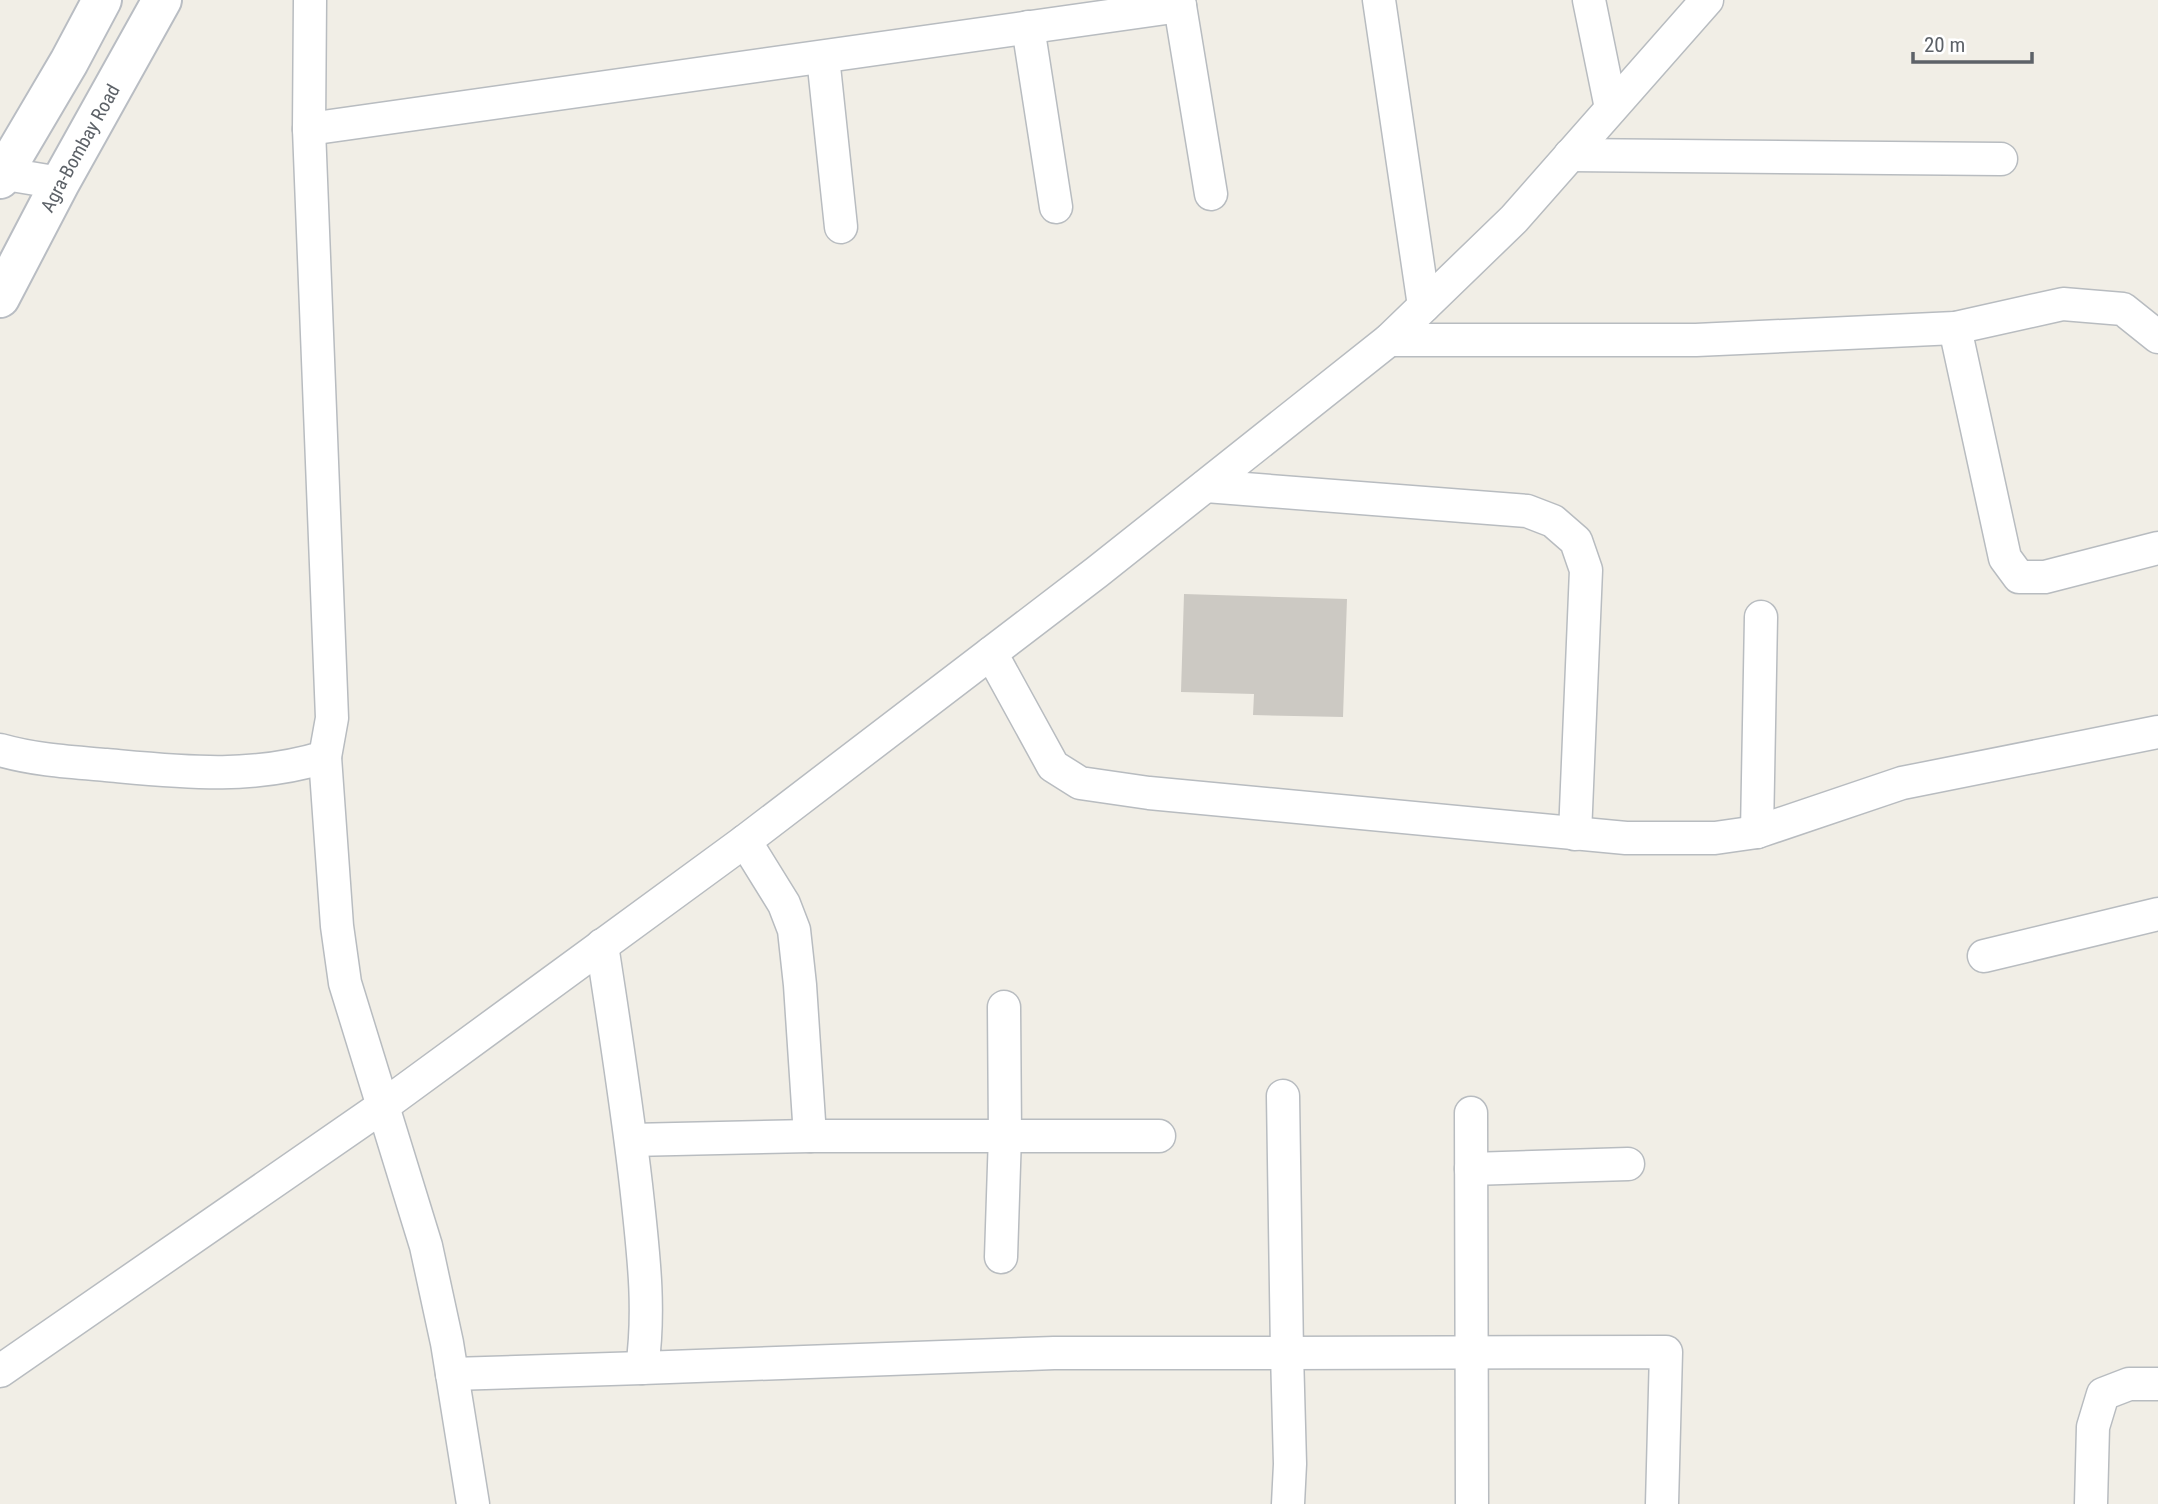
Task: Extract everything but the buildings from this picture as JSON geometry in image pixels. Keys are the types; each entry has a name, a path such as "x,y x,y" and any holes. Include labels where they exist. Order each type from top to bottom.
{"main road":[{"path":"1,175 69,62 102,0"},
{"name":"Agra-Bombay Road","path":"3,286 162,0"}],"street":[{"path":"310,0 309,129 332,718 325,757 337,926 345,983 425,1246 452,1374 473,1504"},
{"path":"1379,0 1424,306"},
{"path":"1589,0 1611,108"},
{"path":"0,1371 383,1106 745,841 1206,486 1389,340 1514,219 1707,0"},
{"path":"309,129 823,57 1180,3 1211,194"},
{"path":"1028,27 1056,208"},
{"path":"823,57 841,227"},
{"path":"1570,155 2001,159"},
{"path":"1,175 60,183"},
{"path":"1389,340 1696,340 1955,328 2063,304 2123,309 2158,337"},
{"path":"1955,328 2005,558 2019,577 2045,577 2158,548"},
{"path":"1206,486 1527,511 1553,521 1576,541 1586,570 1575,834"},
{"path":"1757,832 1761,617"},
{"path":"991,653 1053,766 1080,783 1149,793 1626,838 1715,838 1757,832 1902,783 2158,732"},
{"path":"0,750 28,758 186,773 257,772 295,766 325,757"},
{"path":"745,841 784,904 794,930 810,1136"},
{"path":"1984,956 2158,914"},
{"path":"602,945 631,1140 645,1271 647,1332 642,1368"},
{"path":"1001,1257 1005,1135 1004,1007"},
{"path":"1283,1096 1290,1464 1288,1504"},
{"path":"1471,1113 1472,1504"},
{"path":"631,1140 810,1136 1159,1136"},
{"path":"1471,1169 1628,1164"},
{"path":"452,1374 1054,1353 1666,1352 1662,1504"},
{"path":"2091,1504 2093,1426 2103,1394 2129,1384 2158,1384"}]}
